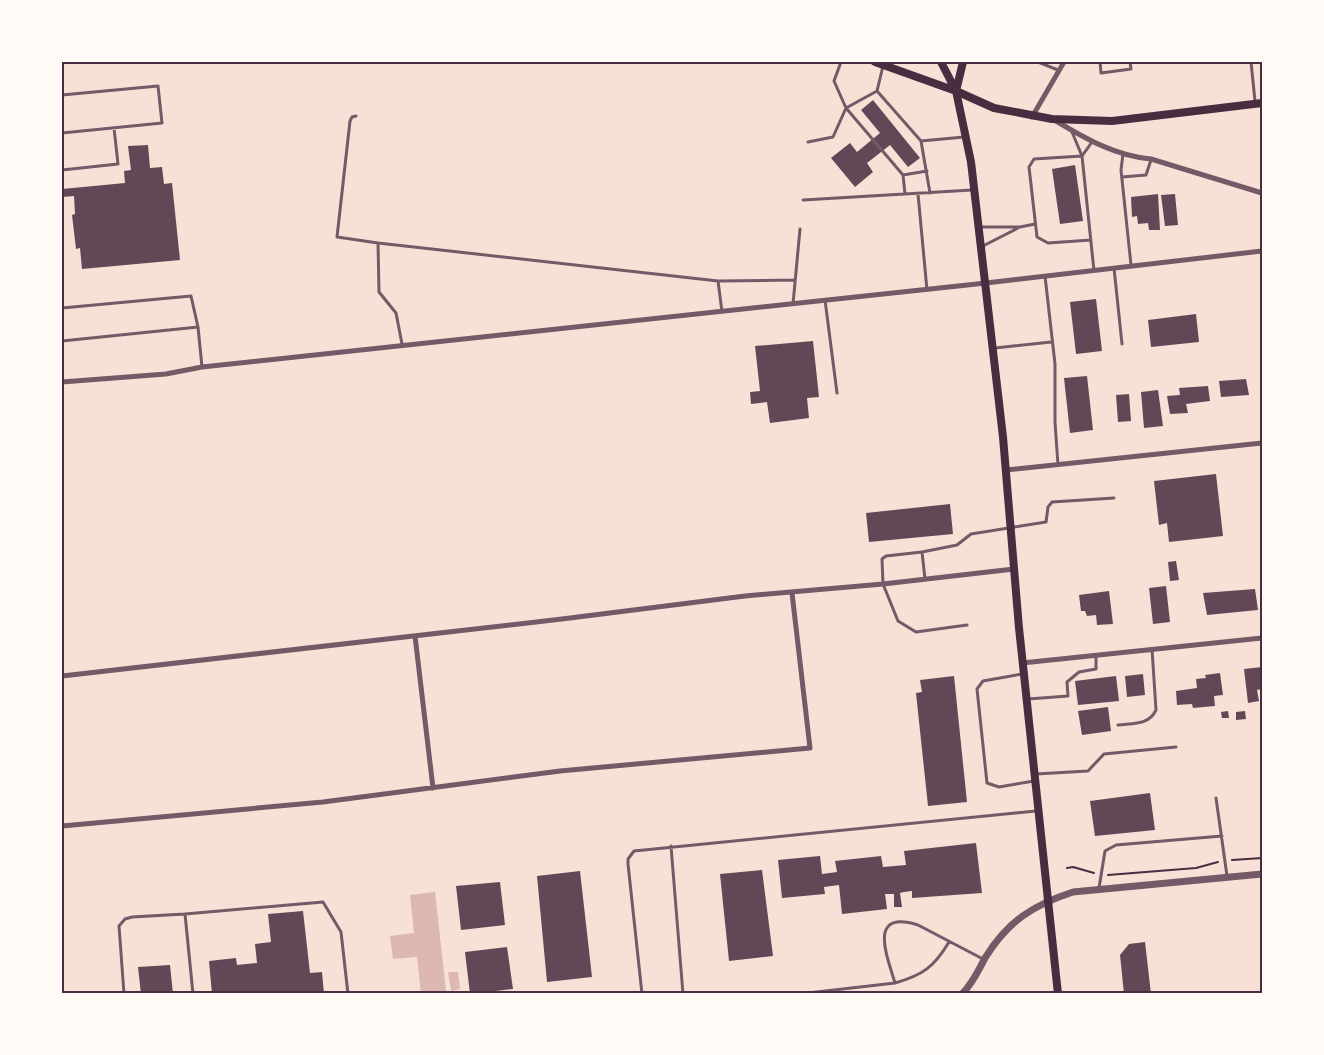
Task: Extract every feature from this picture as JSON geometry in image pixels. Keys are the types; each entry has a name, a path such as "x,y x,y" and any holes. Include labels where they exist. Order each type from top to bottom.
{"main road":[{"path":"941,62 956,91 966,137 979,227 1006,470 1023,674 1058,993"},
{"path":"956,91 963,62"},
{"path":"880,63 956,91 994,108 1032,117 1112,121 1259,103"}],"street":[{"path":"1032,117 1064,62"},
{"path":"1052,119 1092,142 1123,154 1151,159 1263,193"},
{"path":"62,382 166,374 202,367 927,290 1263,251"},
{"path":"1006,470 1263,442"},
{"path":"62,676 745,596 883,584 1014,569"},
{"path":"62,826 323,802 560,771 810,748 792,593"},
{"path":"416,636 433,788"},
{"path":"1022,663 1263,638"},
{"path":"962,993 973,982 1001,934 1023,915 1048,900 1073,892 1263,874"}],"lane":[{"path":"841,62 834,81 846,108 903,175 905,194"},
{"path":"1038,62 1059,71"},
{"path":"1100,62 1101,73 1131,69 1130,62"},
{"path":"1251,62 1259,103"},
{"path":"876,91 880,63"},
{"path":"62,95 158,86 162,123 62,133"},
{"path":"808,142 833,137 846,108 876,91"},
{"path":"876,91 921,141 930,193"},
{"path":"356,116 350,121 338,237 718,281 795,279"},
{"path":"62,170 118,164 114,128"},
{"path":"1071,130 1082,156 1094,271"},
{"path":"921,141 966,137"},
{"path":"1082,156 1092,142"},
{"path":"1123,154 1122,177 1131,266"},
{"path":"1082,156 1034,159 1029,167 1035,224 1037,237 1048,243 1091,240"},
{"path":"1122,177 1146,175 1151,159"},
{"path":"903,175 927,171"},
{"path":"803,200 974,190"},
{"path":"918,194 927,290"},
{"path":"979,227 1020,227 1035,224"},
{"path":"981,247 1020,227"},
{"path":"793,304 800,229"},
{"path":"378,243 379,292 396,313 402,346"},
{"path":"1114,268 1122,344"},
{"path":"1045,276 1055,364 1058,465"},
{"path":"718,281 722,312"},
{"path":"62,308 191,296 198,327 202,367"},
{"path":"825,300 837,393"},
{"path":"62,341 198,327"},
{"path":"993,348 1052,342"},
{"path":"967,625 916,632 898,621 883,584 882,559 886,556 957,545 971,534 1046,522 1048,507 1052,502 1114,498"},
{"path":"922,552 925,579"},
{"path":"1118,725 1147,722 1153,717 1156,710 1152,649"},
{"path":"1026,699 1068,696 1067,682 1079,672 1096,669 1096,655"},
{"path":"1023,674 983,681 977,689 987,783 999,787 1035,777 1088,771 1104,754 1176,747"},
{"path":"1216,798 1227,877"},
{"path":"642,993 628,859 630,854 638,849 1038,811"},
{"path":"1099,890 1105,850 1116,844 1222,836"},
{"path":"671,846 683,993"},
{"path":"124,993 119,926 125,920 132,917 323,902 341,932 348,993"},
{"path":"185,914 193,993"},
{"path":"895,983 883,942 887,926 895,922 907,921 918,924 985,960"},
{"path":"799,993 895,983 918,977 939,958 949,942"}],"path":[{"path":"1066,868 1073,867 1114,876 1197,868 1225,860 1263,858"}],"shaded area":[{"path":"435,892 446,991 421,993 417,957 393,959 390,936 414,933 410,895"},
{"path":"448,972 458,972 460,989 451,991"}],"building":[{"path":"873,100 920,158 908,167 890,145 867,163 873,172 855,187 831,158 850,143 857,152 880,133 861,110"},
{"path":"148,145 150,168 162,167 164,184 172,183 180,260 82,269 80,248 76,249 72,215 75,214 74,196 62,197 62,189 125,183 124,171 131,170 128,146"},
{"path":"1075,165 1083,221 1060,224 1052,169"},
{"path":"1158,194 1160,230 1149,230 1148,223 1138,224 1137,216 1132,217 1131,197"},
{"path":"1175,194 1178,225 1165,226 1161,195"},
{"path":"1096,299 1102,351 1076,354 1070,302"},
{"path":"1196,314 1199,342 1151,347 1148,320"},
{"path":"813,341 819,397 807,398 809,418 770,423 767,402 751,404 750,392 760,391 755,346"},
{"path":"1087,376 1093,430 1070,433 1064,378"},
{"path":"1246,379 1249,395 1221,397 1219,381"},
{"path":"1208,386 1210,401 1186,404 1188,413 1170,414 1167,396 1180,395 1179,388"},
{"path":"1158,390 1163,426 1144,428 1141,392"},
{"path":"1129,394 1131,421 1118,422 1116,395"},
{"path":"1216,474 1223,536 1169,542 1167,523 1159,525 1154,481"},
{"path":"950,504 953,534 869,542 866,513"},
{"path":"1176,561 1179,580 1170,581 1168,562"},
{"path":"1166,586 1170,622 1153,624 1149,588"},
{"path":"1255,589 1258,610 1207,615 1203,593"},
{"path":"1109,591 1113,624 1097,625 1096,615 1087,616 1085,611 1081,611 1079,595"},
{"path":"1262,667 1262,689 1257,690 1259,701 1248,703 1244,669"},
{"path":"1220,673 1223,695 1214,696 1215,706 1193,708 1192,704 1177,705 1176,691 1197,688 1196,679"},
{"path":"1143,674 1145,695 1127,697 1125,676"},
{"path":"954,676 967,802 928,806 916,693 922,692 920,680"},
{"path":"1116,676 1119,701 1078,705 1075,681"},
{"path":"1108,707 1111,731 1082,735 1078,711"},
{"path":"1228,711 1229,718 1222,718 1221,712"},
{"path":"1245,711 1246,719 1236,720 1236,712"},
{"path":"1150,793 1155,830 1095,836 1090,801"},
{"path":"976,843 982,893 912,898 912,891 904,892 900,893 902,907 894,907 894,894 885,894 887,909 842,914 839,885 824,887 825,894 782,898 778,860 820,856 822,874 837,872 835,861 881,856 883,867 906,865 904,851"},
{"path":"762,870 773,956 729,961 720,874"},
{"path":"580,871 592,977 547,982 537,876"},
{"path":"500,882 505,925 461,930 456,886"},
{"path":"303,911 310,973 322,972 324,994 212,994 209,961 236,958 237,965 257,963 255,944 271,942 268,914"},
{"path":"1145,942 1151,994 1124,994 1120,955 1129,944"},
{"path":"507,947 513,989 470,994 465,952"},
{"path":"170,965 173,994 141,994 138,967"}]}
